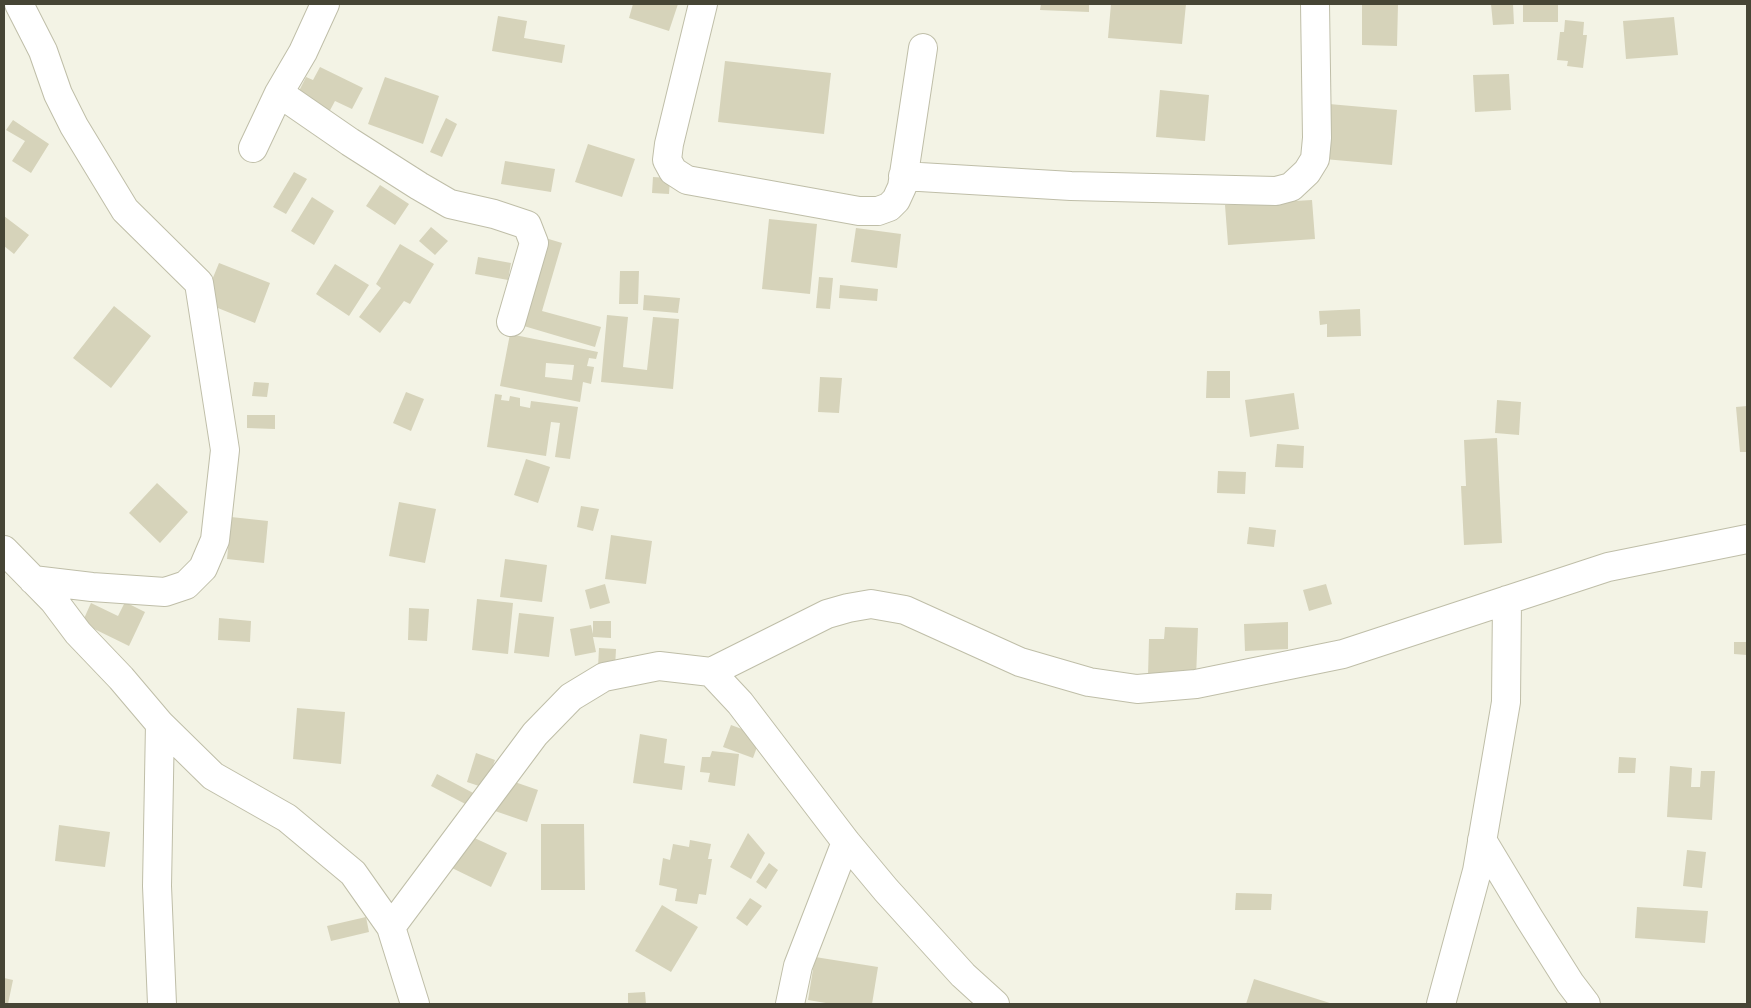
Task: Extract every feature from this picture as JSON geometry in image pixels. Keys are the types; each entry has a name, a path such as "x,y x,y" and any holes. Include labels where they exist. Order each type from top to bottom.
{"street":[{"path":"19,4 43,51 58,94 74,126 125,210 199,283 225,450 215,540 203,568 186,585 165,592 92,587 33,580"},
{"path":"252,148 279,93 303,52 325,4"},
{"path":"703,4 669,144 667,160 673,171 687,180 859,211 878,210 889,207 896,200 902,187 923,48"},
{"path":"903,176 1071,186 1276,191 1291,187 1307,172 1315,159 1317,138 1315,4"},
{"path":"279,93 350,142 450,204 527,225 534,243 511,322"},
{"path":"391,927 535,734 571,697 604,677 659,666 711,672 827,614 871,604 905,610 1020,662 1089,682 1137,689 1196,684 1343,654 1608,567 1747,539"},
{"path":"4,550 54,601 78,633 121,678 160,724 213,776 287,818 353,873 391,927 416,1004"},
{"path":"1440,1004 1477,871 1506,702 1507,600"},
{"path":"711,672 740,703 846,842 905,912 963,975 995,1004"},
{"path":"160,724 157,886 162,1004"},
{"path":"1482,840 1570,983 1586,1004"},
{"path":"790,1004 798,966 846,842"}],"building":[{"path":"633,4 678,4 669,31 629,18"},
{"path":"1041,4 1089,4 1089,12 1040,10"},
{"path":"1111,4 1186,4 1182,44 1108,38"},
{"path":"1362,4 1398,4 1397,46 1362,45"},
{"path":"1491,4 1513,4 1514,24 1493,25"},
{"path":"1523,4 1558,4 1558,22 1523,22"},
{"path":"498,16 527,21 524,38 565,45 562,63 492,51"},
{"path":"1674,17 1678,55 1626,59 1623,21"},
{"path":"1565,20 1584,22 1583,35 1587,35 1583,68 1567,66 1568,61 1557,60 1560,32 1564,32"},
{"path":"725,61 831,73 824,134 718,122"},
{"path":"320,67 363,88 352,109 335,101 328,114 296,97 306,77 313,80"},
{"path":"1509,74 1511,110 1475,112 1473,75"},
{"path":"385,77 439,96 423,144 368,124"},
{"path":"1160,90 1209,95 1205,141 1156,137"},
{"path":"1329,104 1397,110 1392,165 1324,159"},
{"path":"446,118 457,124 442,157 430,152"},
{"path":"13,120 49,144 31,173 12,161 25,141 6,130"},
{"path":"588,144 635,159 622,197 575,182"},
{"path":"505,161 555,169 551,192 501,184"},
{"path":"294,172 307,179 286,214 273,207"},
{"path":"653,177 670,178 669,194 652,193"},
{"path":"380,185 409,204 395,225 366,206"},
{"path":"312,197 334,211 314,245 291,231"},
{"path":"1312,200 1315,239 1228,245 1225,205"},
{"path":"4,216 29,235 14,254 4,246"},
{"path":"769,219 817,224 810,294 762,289"},
{"path":"431,227 448,241 435,255 419,241"},
{"path":"856,228 901,234 897,268 851,262"},
{"path":"542,237 562,243 542,311 601,327 595,347 517,324"},
{"path":"400,244 434,264 410,304 404,301 380,333 359,317 381,288 376,284"},
{"path":"478,257 511,263 508,280 475,274"},
{"path":"219,263 270,283 255,323 203,302"},
{"path":"335,264 369,285 349,316 316,294"},
{"path":"620,271 639,271 638,304 619,304"},
{"path":"819,277 833,278 830,309 816,308"},
{"path":"840,285 878,289 877,301 839,298"},
{"path":"644,295 680,298 678,313 643,310"},
{"path":"114,306 151,336 111,388 73,358"},
{"path":"1360,309 1361,336 1327,337 1327,324 1320,325 1319,311"},
{"path":"607,315 628,317 623,367 647,370 653,317 679,319 673,389 601,382"},
{"path":"510,334 598,352 596,359 589,358 587,366 594,367 591,384 583,382 580,402 500,386","holes":["546,363 574,365 572,380 545,377"]},
{"path":"1207,371 1230,371 1230,398 1206,398"},
{"path":"820,377 842,378 839,413 818,412"},
{"path":"254,382 269,383 267,397 252,396"},
{"path":"406,392 424,399 411,431 393,423"},
{"path":"1294,393 1299,429 1250,437 1245,400"},
{"path":"495,394 502,395 501,400 509,401 510,396 520,398 520,406 530,408 531,401 578,407 570,459 555,457 560,423 551,422 546,456 487,447"},
{"path":"1497,400 1521,402 1519,435 1495,433"},
{"path":"1747,406 1747,452 1740,452 1736,407"},
{"path":"247,415 275,415 275,429 247,428"},
{"path":"1497,438 1502,543 1464,545 1461,486 1466,486 1464,440"},
{"path":"1277,444 1304,446 1303,468 1275,467"},
{"path":"526,459 550,467 538,503 514,495"},
{"path":"1218,471 1246,472 1245,494 1217,493"},
{"path":"157,483 188,512 160,543 129,513"},
{"path":"399,502 436,509 425,563 389,556"},
{"path":"581,506 599,509 593,531 577,527"},
{"path":"231,517 268,521 264,563 227,559"},
{"path":"1249,527 1276,530 1274,547 1247,544"},
{"path":"611,535 652,541 646,584 605,579"},
{"path":"505,559 547,565 542,602 500,597"},
{"path":"605,584 610,603 590,609 585,590"},
{"path":"1326,584 1332,604 1309,611 1303,590"},
{"path":"477,599 513,603 508,654 472,650"},
{"path":"125,602 145,612 129,646 82,623 91,603 118,616"},
{"path":"409,608 429,609 427,641 408,640"},
{"path":"519,613 554,617 549,657 514,653"},
{"path":"219,618 251,621 250,642 218,640"},
{"path":"593,621 611,621 611,638 593,637 596,652 575,656 570,629 591,625 593,634"},
{"path":"1288,622 1288,649 1245,651 1244,624"},
{"path":"1165,627 1198,628 1196,677 1148,675 1149,639 1164,639"},
{"path":"1734,642 1747,642 1747,655 1734,654"},
{"path":"599,648 616,649 615,668 598,667"},
{"path":"297,708 345,712 341,764 293,759"},
{"path":"731,725 761,736 753,758 723,747"},
{"path":"640,734 667,739 664,763 685,766 682,790 633,783"},
{"path":"712,751 739,754 735,786 708,782 710,773 700,772 702,757 710,757"},
{"path":"476,753 495,760 485,788 467,782"},
{"path":"1619,757 1636,758 1635,773 1618,773"},
{"path":"1670,766 1692,768 1691,787 1700,787 1701,771 1715,771 1712,820 1667,817"},
{"path":"437,774 479,796 473,808 431,786"},
{"path":"506,779 538,790 527,822 495,811"},
{"path":"541,824 584,824 585,890 541,890"},
{"path":"59,825 110,832 105,867 55,861"},
{"path":"748,833 765,853 751,879 730,867"},
{"path":"468,835 507,853 491,887 452,868"},
{"path":"690,840 711,844 708,859 712,859 706,895 699,894 697,904 675,901 677,889 659,885 663,858 670,860 673,844 689,847"},
{"path":"1687,850 1706,852 1702,888 1683,886"},
{"path":"769,863 778,870 766,889 756,882"},
{"path":"1236,893 1272,894 1271,910 1235,910"},
{"path":"750,898 762,906 747,926 736,918"},
{"path":"662,905 698,927 671,972 635,951"},
{"path":"1637,907 1708,911 1705,943 1635,938"},
{"path":"366,917 369,932 331,941 327,926"},
{"path":"815,957 878,967 872,1004 832,1004 808,1000"},
{"path":"4,978 13,980 8,1004 4,1004"},
{"path":"1254,979 1333,1004 1246,1004"},
{"path":"645,992 646,1004 628,1004 628,993"}]}
